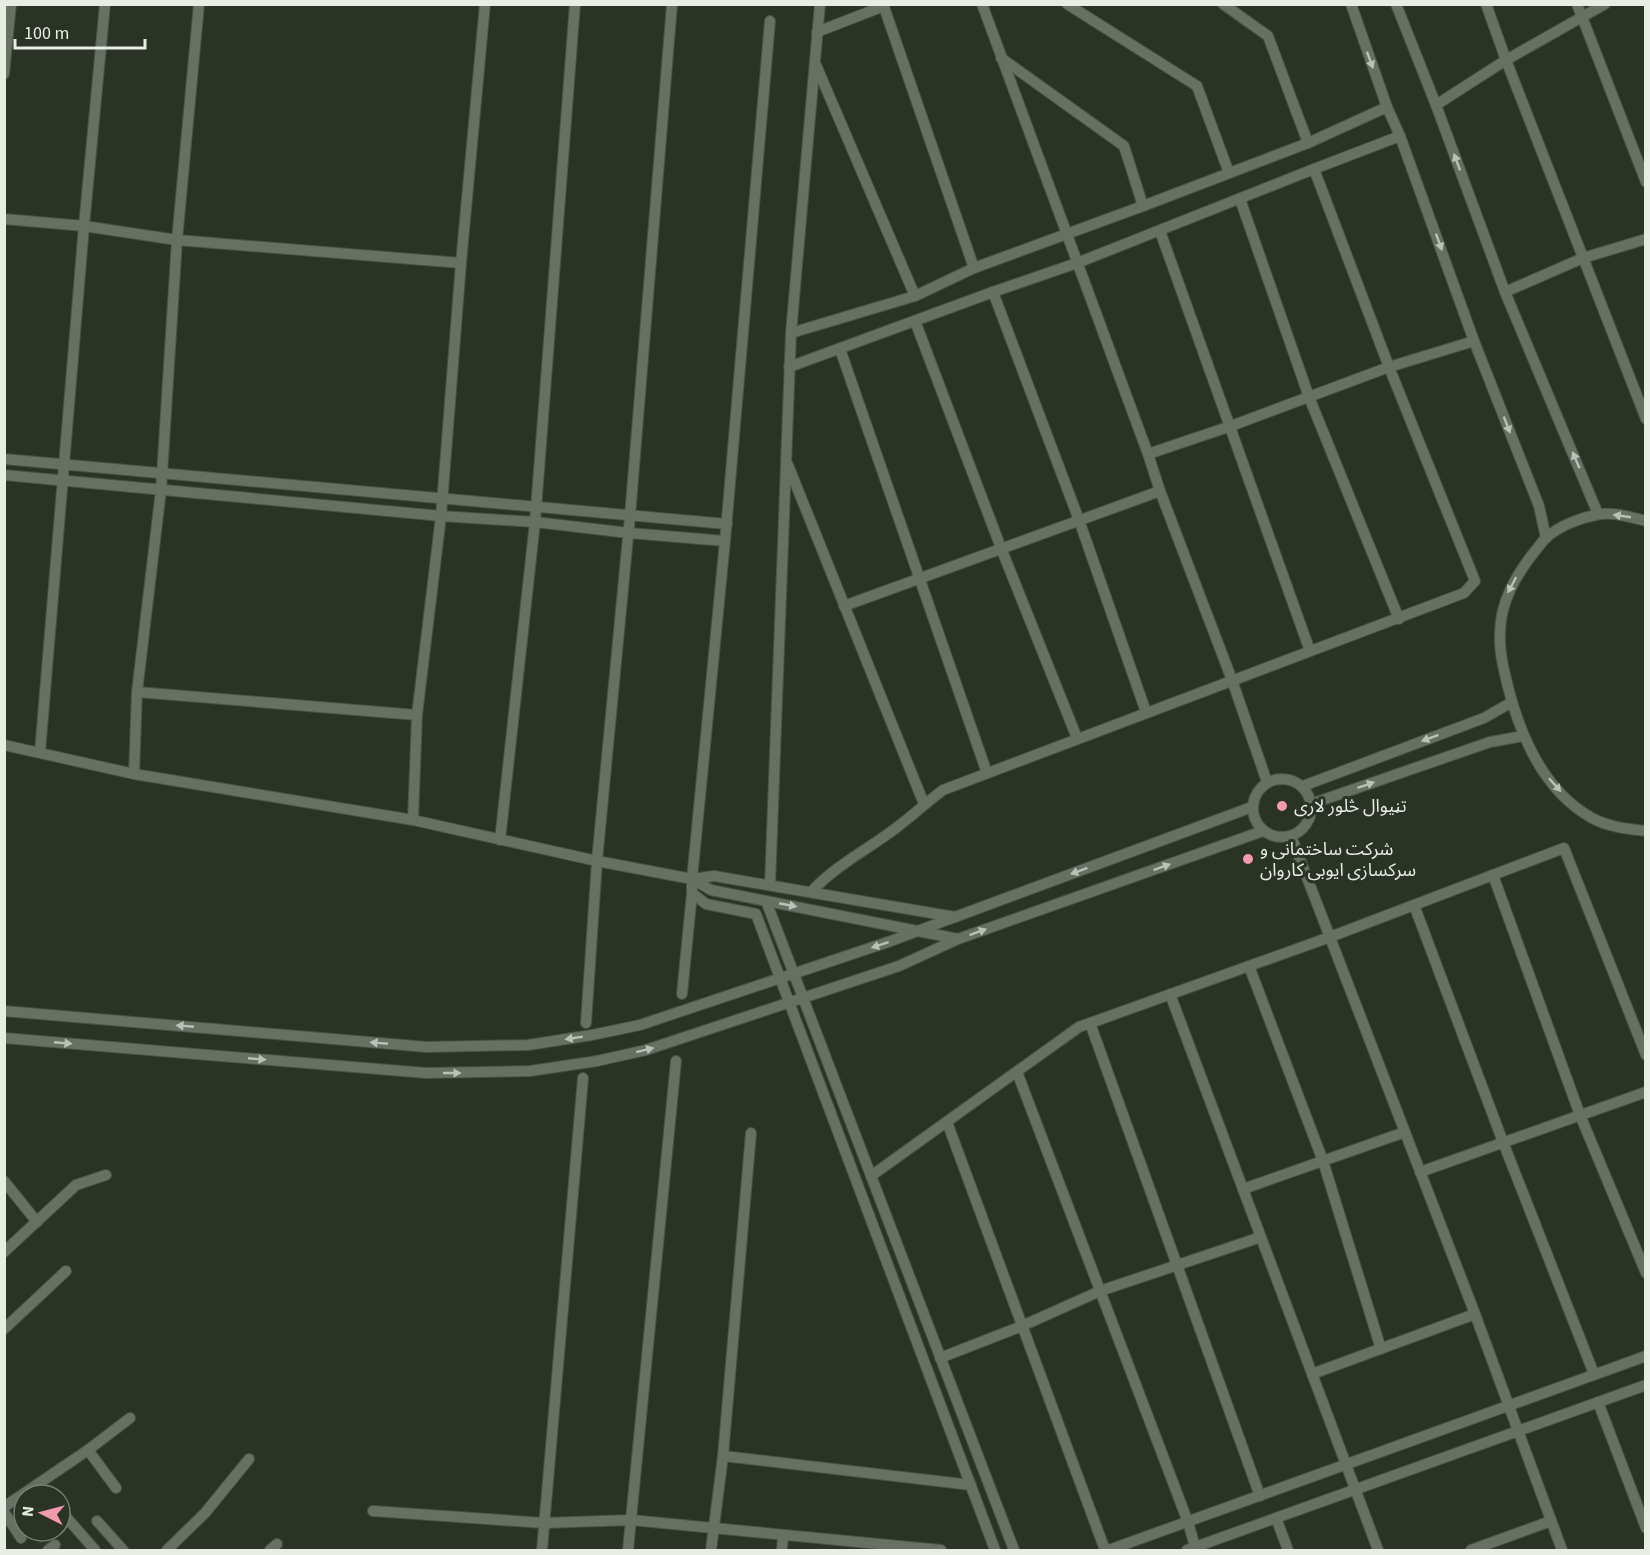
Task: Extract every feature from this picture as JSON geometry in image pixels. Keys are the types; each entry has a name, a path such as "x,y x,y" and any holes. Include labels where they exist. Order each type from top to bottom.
{"street":[{"path":"4,74 11,4"},
{"path":"40,753 105,4"},
{"path":"134,774 137,692 161,490 177,240 199,4"},
{"path":"413,820 417,715 441,516 484,4"},
{"path":"500,840 535,522 576,4"},
{"path":"586,1023 597,861 629,533 672,4"},
{"path":"770,885 789,367 820,4"},
{"path":"982,4 1232,680 1267,782"},
{"path":"1067,4 1197,86 1229,173"},
{"path":"1223,4 1268,36 1308,143"},
{"path":"1351,4 1474,341 1539,506 1546,538"},
{"path":"1396,4 1505,292 1598,514"},
{"path":"1486,4 1646,419"},
{"path":"1577,4 1646,182"},
{"path":"1436,105 1506,60 1605,4"},
{"path":"816,32 884,5 974,268"},
{"path":"682,994 727,524 770,21"},
{"path":"1002,58 1124,146 1143,206"},
{"path":"815,62 915,296"},
{"path":"791,333 915,296 974,268 1308,143 1387,107"},
{"path":"789,367 1077,263 1400,136"},
{"path":"811,892 824,878 895,828 943,790 1399,619 1464,593 1475,581 1389,367 1314,169"},
{"path":"1240,199 1309,397 1399,619"},
{"path":"4,219 84,226 177,240 461,263"},
{"path":"1160,231 1310,651"},
{"path":"1505,292 1583,258 1646,239"},
{"path":"993,292 1079,520 1146,712"},
{"path":"915,321 1001,549 1077,738"},
{"path":"1148,454 1231,426 1389,367 1474,341"},
{"path":"840,349 987,772"},
{"path":"4,459 727,524"},
{"path":"786,460 924,804"},
{"path":"4,475 725,541"},
{"path":"844,606 1160,490"},
{"path":"1646,521 1624,515 1598,514 1571,523 1546,538 1521,568 1505,599 1500,633 1503,666 1512,702 1523,736 1544,773 1572,804 1594,819 1624,828 1646,831"},
{"path":"137,692 417,715"},
{"path":"1302,786 1484,718 1512,702"},
{"path":"1311,804 1490,742 1523,736"},
{"path":"4,745 134,774 413,820 597,861 692,879 714,876 955,917"},
{"path":"1276,778 1286,778 1302,786 1311,804 1311,814 1307,824 1291,836 1271,836 1263,831 1257,824 1252,807 1254,796 1260,788 1276,778"},
{"path":"4,1011 428,1047 517,1045 592,1035 640,1025 794,974 918,931 1252,807"},
{"path":"4,1038 426,1073 530,1071 597,1061 646,1050 900,966 958,939 1263,831"},
{"path":"1291,836 1475,1314 1562,1551"},
{"path":"871,1176 1079,1027 1330,937 1564,848 1646,1055"},
{"path":"1492,875 1580,1115 1646,1273"},
{"path":"692,879 711,890 958,939"},
{"path":"692,893 706,904 756,914 995,1551"},
{"path":"766,901 1014,1551"},
{"path":"1414,905 1503,1142 1594,1374"},
{"path":"1249,966 1323,1161 1381,1348"},
{"path":"1170,994 1378,1551"},
{"path":"1090,1023 1260,1496"},
{"path":"628,1551 676,1061"},
{"path":"1017,1072 1188,1522 1192,1550 1646,1385"},
{"path":"542,1551 583,1078"},
{"path":"1420,1172 1646,1092"},
{"path":"947,1122 1107,1551 1646,1356"},
{"path":"1243,1189 1405,1132"},
{"path":"711,1551 723,1456 751,1133"},
{"path":"4,1252 76,1185 106,1175"},
{"path":"4,1181 37,1222"},
{"path":"940,1358 1022,1326 1100,1291 1261,1237"},
{"path":"4,1329 66,1271"},
{"path":"1312,1374 1475,1314"},
{"path":"1598,1402 1646,1528"},
{"path":"39,1483 130,1418"},
{"path":"88,1450 116,1488"},
{"path":"723,1456 971,1485"},
{"path":"167,1551 205,1514 249,1459"},
{"path":"373,1511 544,1523 631,1520 783,1535 848,1546 941,1551"},
{"path":"1276,1518 1288,1551"},
{"path":"96,1521 123,1551"},
{"path":"1471,1551 1551,1521"},
{"path":"72,1524 95,1551"},
{"path":"782,1551 783,1535"}],"place":[{"name":"تڼیوال څلور لاری","path":"1282,806"},
{"name":"شرکت ساختمانی و سرکسازی ایوبی کاروان","path":"1248,859"}]}
